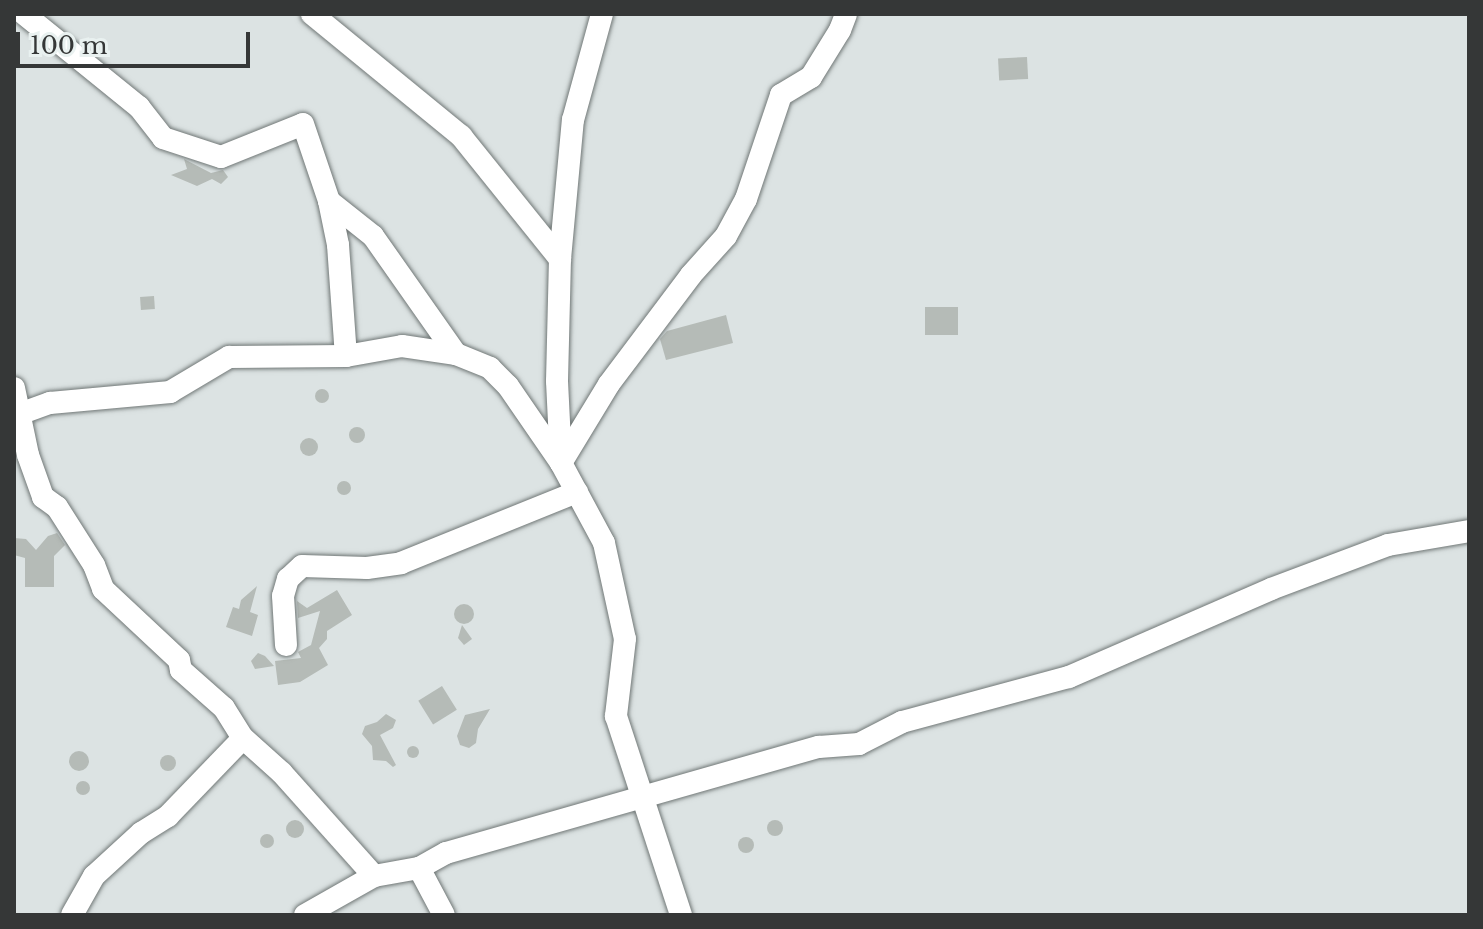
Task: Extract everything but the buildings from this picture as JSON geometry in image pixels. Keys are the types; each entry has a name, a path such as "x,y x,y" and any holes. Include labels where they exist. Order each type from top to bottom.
{"street":[{"path":"24,14 139,107 163,138 221,157 303,124 329,201 338,245 346,356"},
{"path":"312,14 461,136 560,259"},
{"path":"561,463 557,381 560,259 573,120 602,14"},
{"path":"561,463 609,384 691,275 726,236 746,199 781,95 811,77 840,30 846,14"},
{"path":"329,201 373,236 456,354"},
{"path":"22,413 50,403 170,392 229,357 346,356 402,346 456,354 490,368 508,386 561,463 604,543 625,639 616,716 681,915"},
{"path":"14,388 22,413 28,455 43,497 57,507 94,565 103,589 179,660 181,670 224,708 243,738 282,773 374,876"},
{"path":"286,645 283,596 288,579 302,566 367,568 401,563 577,492"},
{"path":"305,915 374,876 419,868 446,853 819,747 859,744 902,722 1069,677 1271,589 1388,545 1469,531"},
{"path":"72,915 94,876 141,833 168,816 243,738"},
{"path":"419,868 444,915"}]}
